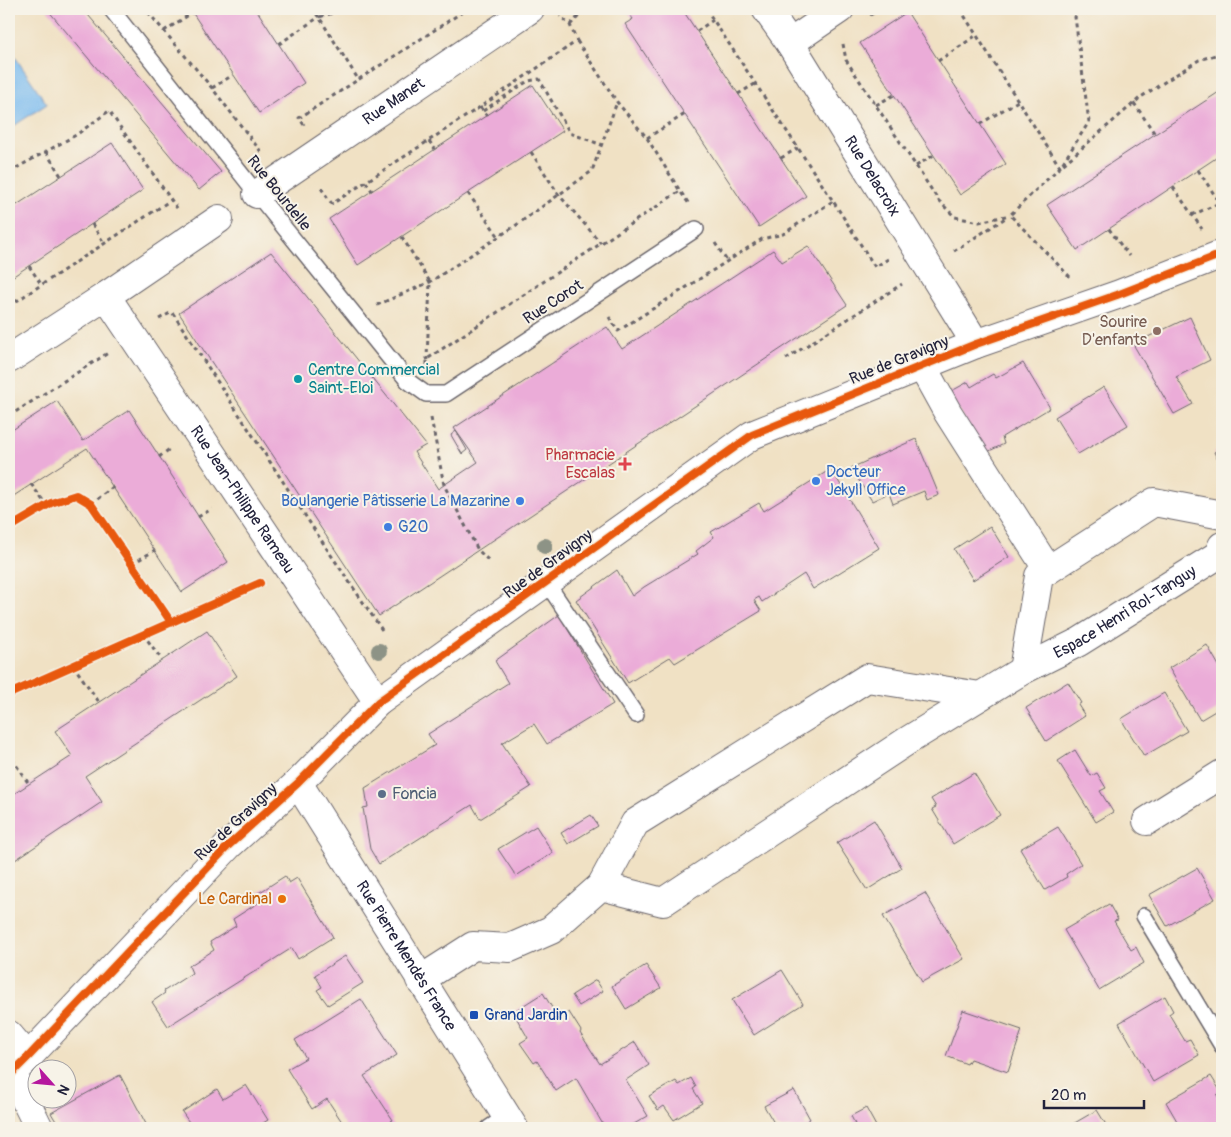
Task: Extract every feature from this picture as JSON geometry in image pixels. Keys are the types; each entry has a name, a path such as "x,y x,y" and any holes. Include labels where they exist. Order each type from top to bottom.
{"street":[{"name":"Rue Manet","path":"257,194 530,9"},
{"name":"Rue Delacroix","path":"766,9 790,43 976,344"},
{"path":"790,43 840,9"},
{"path":"9,359 219,219"},
{"name":"Rue de Gravigny","path":"16,1069 229,844 298,783 378,702 752,435 976,344 1118,295 1222,254"},
{"name":"Rue Jean-Philippe Rameau","path":"106,296 378,702"},
{"path":"922,366 948,413 1048,570"},
{"name":"Espace Henri Rol-Tanguy","path":"1023,670 1039,576 1154,502 1222,515"},
{"name":"Espace Henri Rol-Tanguy","path":"601,886 663,902 898,747 1023,670 1079,642 1218,555 1222,546"},
{"path":"420,980 473,946 510,948 551,930 601,886 635,823 867,678 980,696"},
{"path":"1148,821 1222,774"},
{"name":"Rue Pierre Mendès France","path":"298,783 420,980 503,1124"},
{"path":"9,1034 16,1069 39,1128"}],"lane":[{"name":"Rue Bourdelle","path":"111,9 408,381 426,394"},
{"name":"Rue Corot","path":"426,394 446,394 696,229"},
{"path":"546,582 636,715"},
{"path":"1144,916 1222,1046"}],"path":[{"path":"146,9 212,88 264,156 281,155 311,193 320,187 332,204 577,41"},
{"path":"311,9 319,17 358,79"},
{"path":"279,44 319,17 347,9"},
{"path":"307,130 299,118 467,9"},
{"path":"570,25 586,9"},
{"path":"706,9 875,267 888,258"},
{"path":"960,9 1060,167"},
{"path":"1060,167 1088,122 1074,18 1082,9"},
{"path":"164,31 192,13"},
{"path":"558,14 570,25 577,41 617,102 647,138 690,206"},
{"path":"697,31 713,20"},
{"path":"938,61 977,35"},
{"path":"842,43 846,60 939,201 955,217 979,222 1010,215"},
{"path":"786,359 1010,215 1060,167 1141,97 1199,60 1222,53"},
{"path":"212,88 233,75"},
{"path":"483,111 528,81 540,79 570,133 602,145"},
{"path":"738,94 755,84"},
{"path":"876,105 894,95"},
{"path":"980,124 1018,101"},
{"path":"374,306 430,282 499,237 592,171 617,102"},
{"path":"1134,103 1155,134"},
{"path":"480,107 486,116"},
{"path":"9,172 76,135 109,111 196,235"},
{"path":"647,138 685,114"},
{"path":"429,140 435,150"},
{"path":"781,158 798,148"},
{"path":"46,152 61,176"},
{"path":"531,152 559,195 601,243"},
{"path":"916,166 934,155"},
{"path":"1192,215 1221,202 1198,170"},
{"path":"366,182 372,191"},
{"path":"1173,187 1205,234"},
{"path":"427,359 680,190"},
{"path":"468,193 499,237"},
{"path":"9,306 171,200"},
{"path":"606,312 618,331 762,239 783,234 833,201"},
{"path":"1010,215 1074,281"},
{"path":"92,224 104,243"},
{"path":"1109,229 1132,261"},
{"path":"402,237 430,282 426,394 444,485 478,550 489,561"},
{"path":"712,238 728,261"},
{"path":"29,266 41,284"},
{"path":"9,416 112,350 132,334 172,312 382,630"},
{"path":"432,424 440,419"},
{"path":"159,457 172,448"},
{"path":"32,484 47,506"},
{"path":"91,504 113,487"},
{"path":"9,528 50,503 76,495 91,504 171,622"},
{"path":"198,517 213,508"},
{"path":"132,564 155,550"},
{"path":"9,694 260,583 254,575"},
{"path":"143,634 162,660"},
{"path":"73,665 98,702"},
{"path":"9,750 11,760 29,784"}],"water":[{"path":"9,48 47,104 9,129"}],"building":[{"path":"47,9 83,9 221,172 199,190"},
{"path":"190,9 256,9 304,83 259,113"},
{"path":"626,9 682,9 806,196 759,227 625,24 633,19"},
{"path":"907,12 1006,164 960,195 860,43"},
{"path":"533,85 563,131 358,265 329,219"},
{"path":"1222,90 1222,154 1077,250 1047,205"},
{"path":"112,143 143,190 9,279 9,210"},
{"path":"808,246 847,305 379,616 179,313 271,252 426,445 414,452 438,489 478,462 454,428 607,327 622,349 773,250 782,262"},
{"path":"1190,317 1210,360 1176,377 1193,404 1174,414 1133,344"},
{"path":"1023,363 1050,408 1002,437 1004,444 985,453 948,393 968,382 971,387 993,374 996,378"},
{"path":"1104,387 1128,425 1078,454 1055,417"},
{"path":"57,401 83,441 129,410 228,562 182,592 87,448 9,499 9,432"},
{"path":"456,431 467,450 462,454 451,435"},
{"path":"916,439 939,495 927,500 924,491 893,504 889,493 872,501 851,468"},
{"path":"1222,449 1222,469 1214,452"},
{"path":"831,469 879,548 813,589 804,574 762,602 759,597 754,600 761,611 675,663 670,657 628,683 576,600 617,570 632,596 698,554 696,551 714,537 711,532 759,503 764,511"},
{"path":"990,526 1009,557 973,580 954,549"},
{"path":"559,615 613,704 547,744 534,724 502,743 531,787 480,819 472,805 379,864 370,849 363,808 368,807 365,788 435,745 428,734 508,683 495,661"},
{"path":"207,631 237,676 85,776 102,802 9,864 9,797 72,756 55,731"},
{"path":"1207,645 1222,671 1222,707 1200,720 1169,668"},
{"path":"1068,682 1081,703 1078,705 1085,716 1046,741 1026,708"},
{"path":"1164,693 1187,731 1144,756 1121,719"},
{"path":"1075,750 1091,776 1097,773 1106,788 1100,791 1113,812 1096,822 1058,761"},
{"path":"974,773 1000,815 953,844 932,809 936,807 931,799"},
{"path":"591,815 598,826 568,844 561,833"},
{"path":"874,820 902,868 867,890 837,843"},
{"path":"536,826 553,853 516,876 498,849"},
{"path":"1058,827 1081,864 1066,874 1067,877 1045,890 1020,849"},
{"path":"1197,868 1215,899 1167,926 1149,895"},
{"path":"285,876 289,883 297,878 333,937 298,959 292,948 168,1026 152,1002 165,993 164,991 192,973 189,966 214,950 210,942 236,926 233,919 261,901 257,894"},
{"path":"925,893 964,959 922,982 883,916"},
{"path":"1109,904 1118,920 1114,921 1131,950 1136,947 1144,963 1099,990 1064,930"},
{"path":"345,956 363,983 328,1005 317,990 322,987 315,975"},
{"path":"646,965 661,988 626,1009 612,986"},
{"path":"782,970 803,1004 754,1035 732,1000"},
{"path":"596,980 603,991 579,1006 572,995"},
{"path":"543,993 559,1019 569,1012 600,1064 635,1042 649,1065 626,1080 648,1116 627,1128 605,1128 576,1078 556,1091 537,1061 534,1063 520,1043 528,1038 513,1012"},
{"path":"1165,996 1173,1011 1169,1014 1185,1041 1190,1039 1199,1055 1153,1082 1119,1023"},
{"path":"361,999 397,1055 364,1076 393,1120 391,1121 395,1128 346,1128 327,1099 312,1109 287,1069 306,1058 295,1040"},
{"path":"963,1010 1022,1030 1008,1072 970,1059 967,1064 946,1056"},
{"path":"120,1075 146,1124 139,1128 60,1128 51,1113 56,1110 78,1110 78,1098"},
{"path":"1211,1076 1221,1092 1217,1095 1222,1104 1222,1128 1181,1128 1166,1102"},
{"path":"691,1078 696,1087 693,1089 702,1103 674,1120 664,1106 658,1110 649,1096 676,1081 679,1085"},
{"path":"246,1085 268,1120 255,1128 193,1128 182,1112 217,1089 223,1099"},
{"path":"794,1090 810,1119 804,1123 806,1127 811,1124 813,1128 777,1128 764,1106"},
{"path":"866,1108 877,1128 846,1128 855,1124 851,1116"},
{"path":"1097,1110 1108,1128 1066,1128"}],"cycle path":[{"path":"9,1076 229,845 298,783 378,702 752,435 976,344 1117,295 1222,254"},
{"path":"9,528 51,503 76,495 91,504 171,622"},
{"path":"9,694 260,583"}],"place":[{"name":"Sourire D'enfants","path":"1157,331"},
{"name":"Centre Commercial Saint-Eloi","path":"298,379"},
{"name":"Pharmacie Escalas","path":"625,464"},
{"name":"Docteur Jekyll Office","path":"816,481"},
{"name":"Boulangerie Pâtisserie La Mazarine","path":"520,501"},
{"name":"G20","path":"388,527"},
{"name":"Foncia","path":"382,794"},
{"name":"Le Cardinal","path":"282,899"},
{"name":"Grand Jardin","path":"474,1015"}]}
